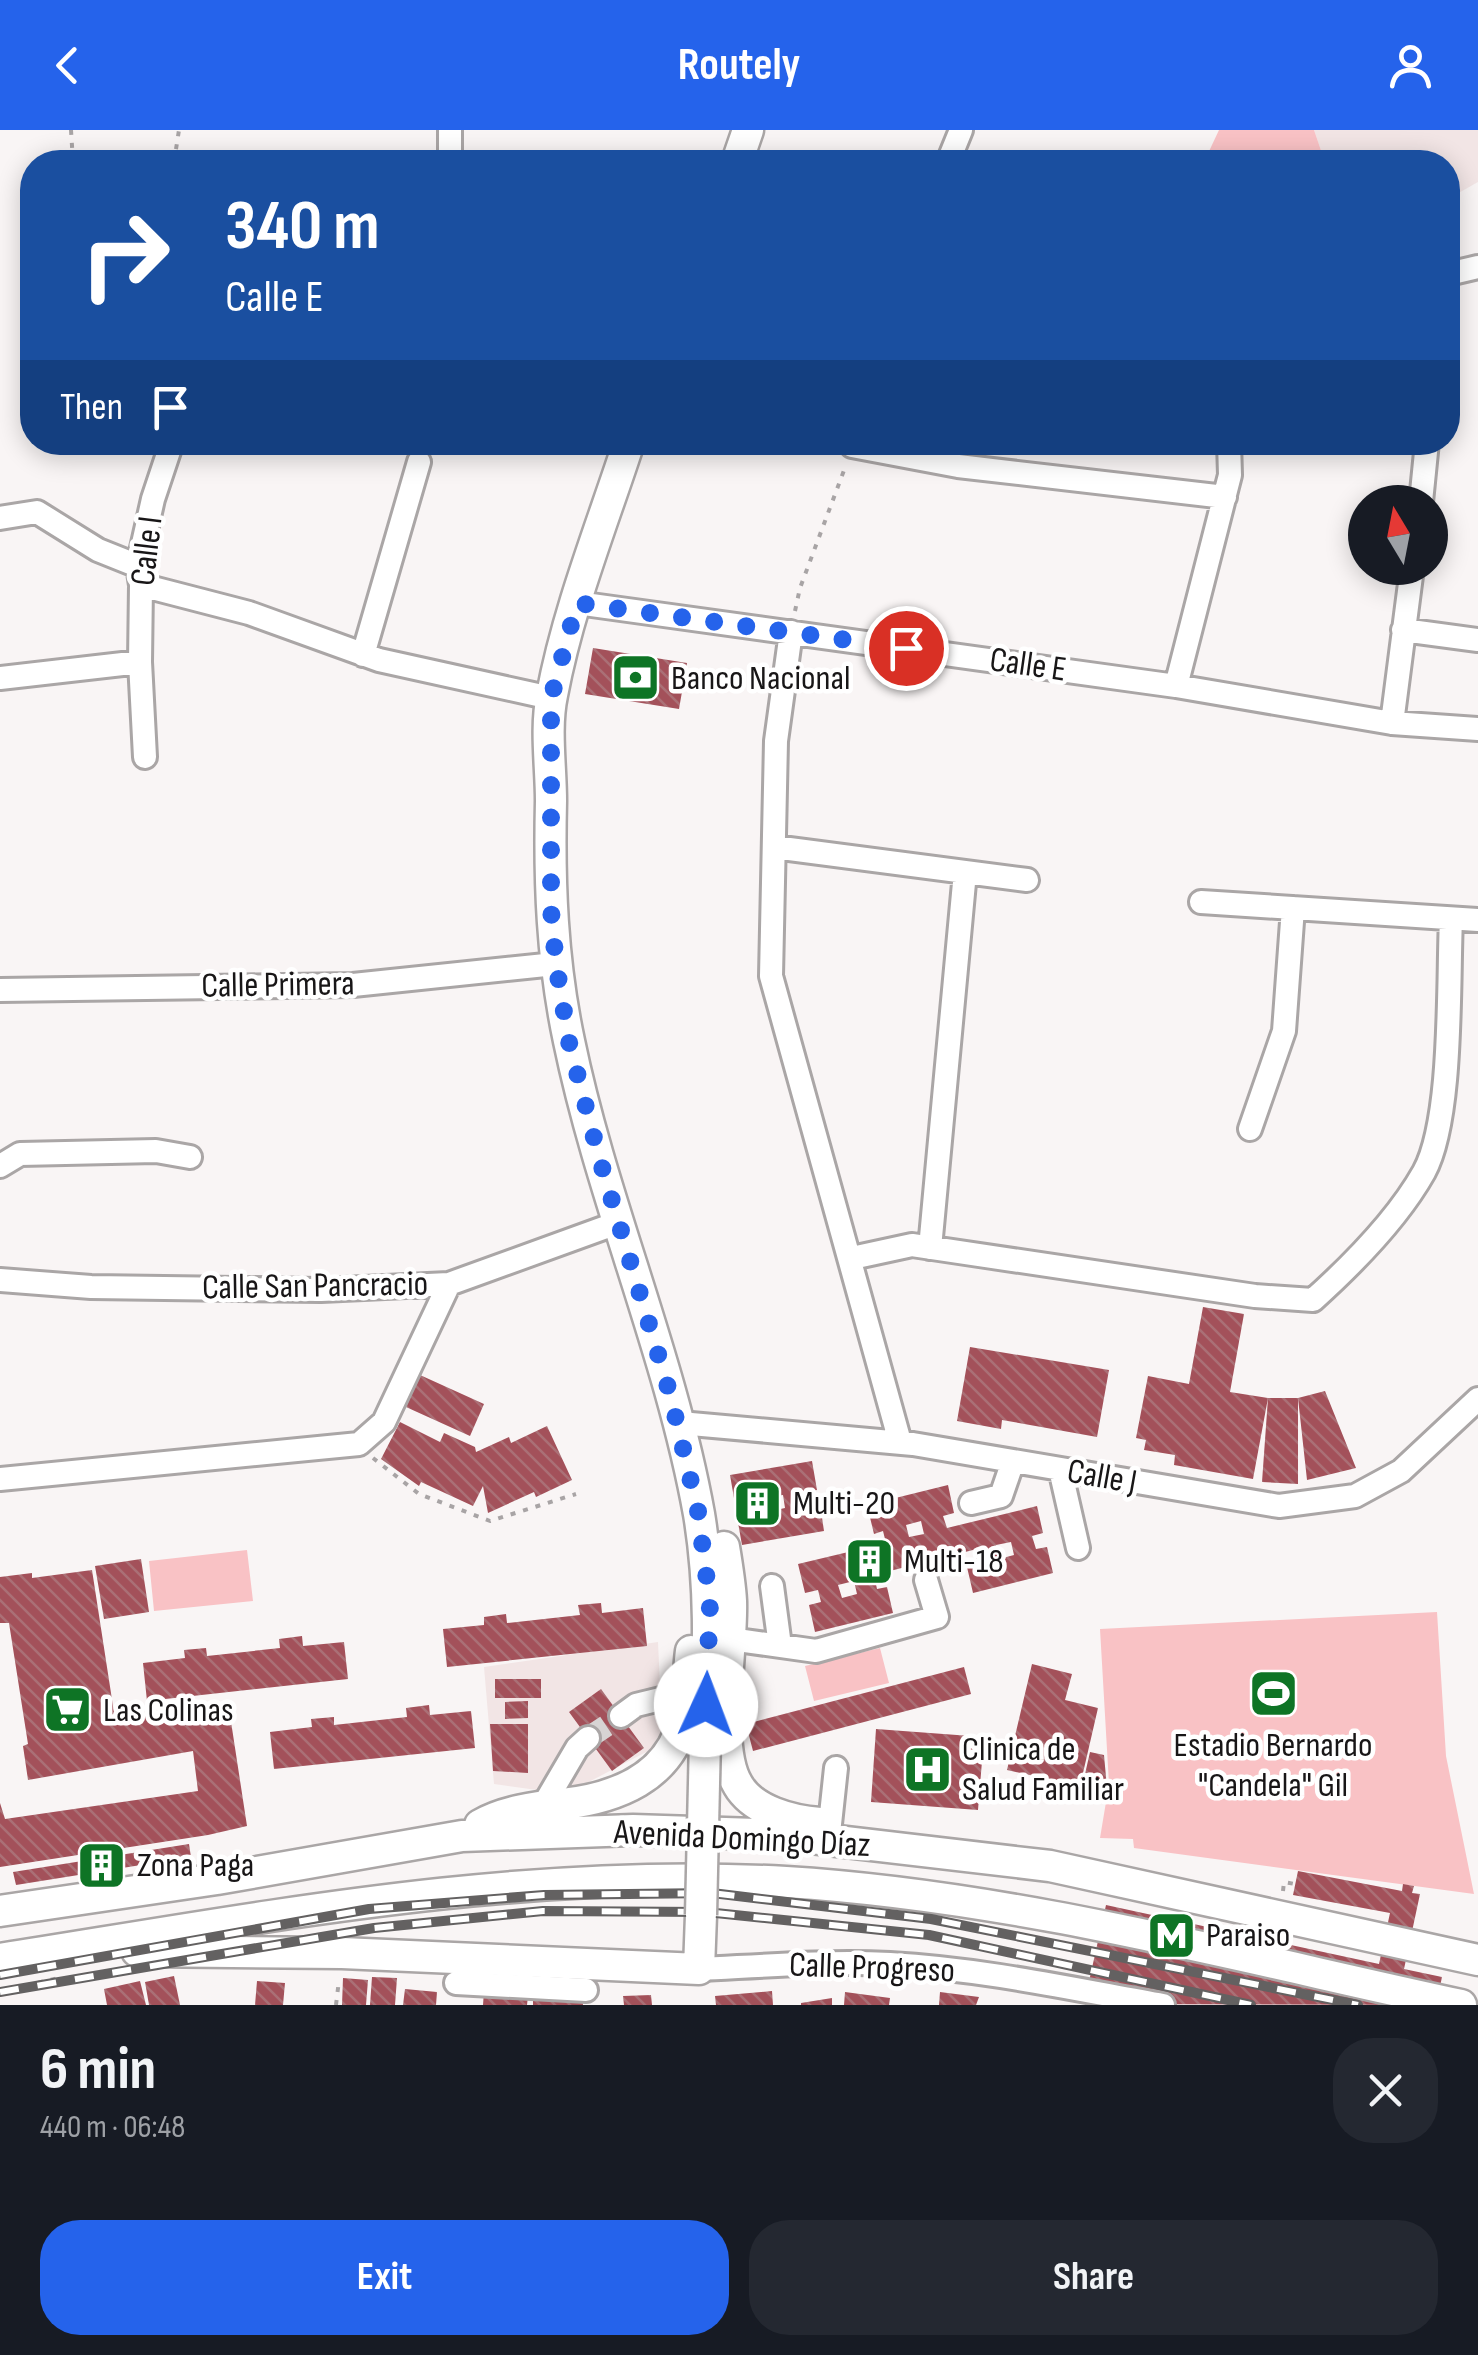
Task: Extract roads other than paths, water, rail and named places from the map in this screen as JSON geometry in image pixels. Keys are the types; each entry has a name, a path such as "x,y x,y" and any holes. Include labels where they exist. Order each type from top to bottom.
{"main road":[{"path":"54,1951 455,1982 633,1968 699,1969 710,1604 707,1569 682,1439 569,1042 551,910 551,698 625,455"},
{"path":"646,1314 680,1391 705,1461 720,1521 731,1602 727,1736 730,1768 738,1786 748,1798 782,1815 869,1827 923,1850"},
{"path":"462,1836 491,1818 604,1798 643,1780 671,1752 684,1718 691,1652 688,1560 677,1486 653,1399 646,1314"},
{"name":"Avenida Domingo Díaz","path":"0,1912 462,1836 652,1830 786,1835 1050,1866 1478,1960"},
{"name":"Avenida Domingo Díaz","path":"0,1960 317,1908 490,1889 634,1881 785,1882 934,1896 1036,1914 1461,2005"}],"street":[{"name":"Calle I","path":"145,757 140,575 154,499 168,455"},
{"path":"906,455 958,466 1225,497"},
{"path":"1176,686 1225,497 1229,455"},
{"path":"1422,485 1425,455"},
{"path":"363,655 419,462"},
{"path":"0,518 37,512 140,575 363,655 551,698"},
{"path":"1392,723 1410,585"},
{"name":"Calle E","path":"577,603 1176,686 1392,723 1478,729"},
{"path":"1403,630 1478,640"},
{"path":"791,632 776,742 771,976 900,1442"},
{"path":"0,678 140,662"},
{"path":"774,848 1028,880"},
{"path":"930,1248 966,872"},
{"path":"1201,902 1478,920"},
{"path":"1250,1129 1284,1030 1293,908"},
{"path":"852,1258 912,1244 1255,1296 1313,1300 1384,1227 1425,1170 1442,1110 1451,918"},
{"name":"Calle Primera","path":"0,990 353,985 556,964"},
{"path":"0,1166 20,1154 156,1151 190,1157"},
{"name":"Calle San Pancracio","path":"0,1280 91,1287 321,1290 449,1284 620,1222"},
{"path":"0,1479 359,1444 384,1422 449,1284"},
{"name":"Calle J","path":"691,1424 900,1442 1278,1506 1355,1496 1400,1471 1478,1398"},
{"path":"971,1503 1001,1496 1012,1461"},
{"path":"1060,1470 1078,1548"},
{"path":"730,1639 816,1650 937,1617 926,1580"},
{"path":"772,1586 780,1646"},
{"path":"620,1716 636,1705 686,1693"},
{"path":"543,1806 577,1748 588,1738"},
{"path":"830,1824 836,1768"},
{"name":"Calle Progreso","path":"699,1969 816,1963 912,1966 970,1971 1163,2005"},
{"path":"455,1982 586,1990"}],"tunnel":[{"path":"588,1738 621,1716"}],"railway":[{"path":"0,1975 369,1909 544,1895 712,1893 931,1919 1358,2005"},
{"path":"0,1992 374,1928 543,1911 706,1912 929,1935 1251,2005"}],"place":[{"name":"Banco Nacional","path":"636,678"},
{"name":"Multi-20","path":"758,1503"},
{"name":"Multi-18","path":"869,1561"},
{"name":"Estadio Bernardo \"Candela\" Gil","path":"1273,1693"},
{"name":"Las Colinas","path":"68,1710"},
{"name":"Clinica de Salud Familiar","path":"927,1769"},
{"name":"Zona Paga","path":"102,1865"},
{"name":"Paraiso","path":"1171,1935"}]}
